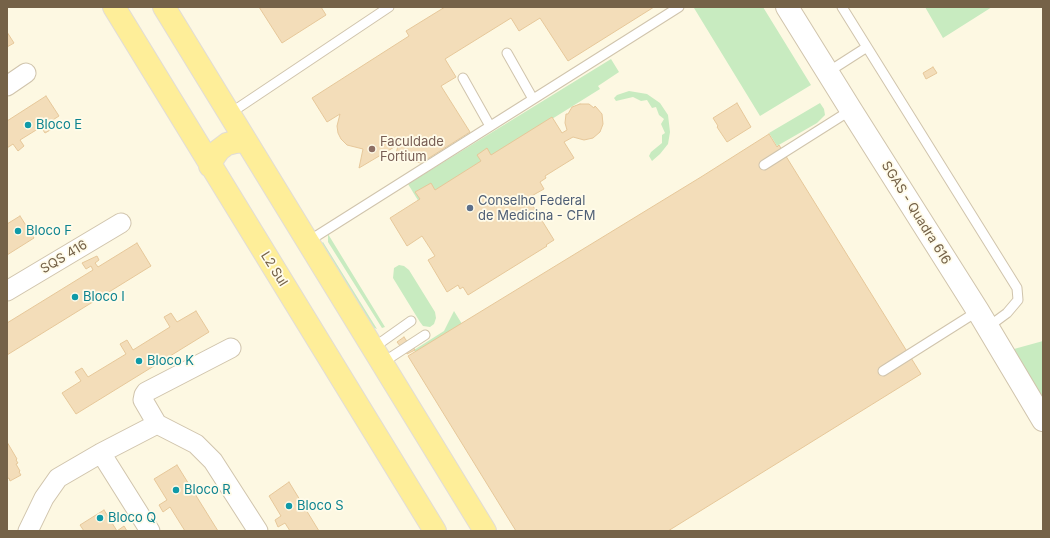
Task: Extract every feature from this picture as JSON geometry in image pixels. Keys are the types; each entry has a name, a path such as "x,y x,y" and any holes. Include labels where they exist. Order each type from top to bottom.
{"main road":[{"name":"L2 Sul","path":"114,7 435,531"},
{"path":"164,7 485,531"},
{"path":"210,166 219,150 231,143 245,141"}],"street":[{"name":"SGAS - Quadra 616","path":"787,7 983,319 1043,420"},
{"path":"7,86 26,73"},
{"name":"SQS 416","path":"7,291 121,223"},
{"path":"231,348 146,392 143,400 157,424 196,444 213,461 258,531"},
{"path":"28,531 44,498 58,478 101,452 157,424"},
{"path":"101,452 150,531"}],"lane":[{"path":"229,114 389,7"},
{"path":"308,242 679,7"},
{"path":"842,7 1016,288 1018,300 1007,313 983,319 883,371"},
{"path":"828,72 867,47"},
{"path":"507,53 533,99"},
{"path":"463,78 490,126"},
{"path":"764,165 851,110"},
{"path":"377,356 411,321"},
{"path":"377,356 424,335"}],"green space":[{"path":"763,7 811,85 760,116 694,8"},
{"path":"925,7 992,7 943,38"},
{"path":"611,59 619,72 598,86 600,89 419,202 408,184"},
{"path":"629,91 647,94 660,103 668,115 670,132 668,144 652,161 649,156 651,152 662,143 662,135 665,133 661,124 664,119 659,115 656,107 652,108 647,100 641,101 633,97 616,101 614,98 617,95"},
{"path":"820,103 824,109 825,115 817,123 777,146 769,133"},
{"path":"328,234 385,327 382,328 328,242"},
{"path":"323,242 377,329 370,326 320,245"},
{"path":"399,265 404,266 409,270 435,312 436,318 434,324 430,327 423,326 393,278 394,268"},
{"path":"454,311 462,324 416,353 414,350 444,331"},
{"path":"1043,341 1043,399 1014,349"}],"building":[{"path":"259,7 321,7 326,15 282,43"},
{"path":"445,7 654,7 568,61 540,18 519,31 511,18 445,59 456,77 441,86 470,132 421,163 395,157 398,146 396,146 359,168 363,149 347,145 341,139 337,126 340,114 327,122 312,98 409,36 406,31"},
{"path":"7,32 14,43 7,47"},
{"path":"933,67 937,73 926,79 923,73"},
{"name":"Bloco E","path":"46,96 59,116 48,123 52,129 45,133 41,127 20,140 24,146 18,151 13,144 7,148 7,121"},
{"path":"737,103 751,127 727,142 713,118"},
{"name":"Conselho Federal de Medicina - CFM","path":"580,104 589,104 594,108 595,106 602,114 603,124 600,132 593,138 584,140 573,137 564,142 574,158 545,176 546,178 540,182 544,189 528,198 554,240 546,245 547,246 468,295 463,287 460,289 458,285 447,292 428,260 435,256 422,236 407,246 390,218 420,199 415,192 431,183 435,190 481,161 477,155 487,148 491,155 552,117 562,133 567,130 565,123 566,114 568,114 572,107"},
{"path":"769,134 777,147 779,145 921,374 668,531 516,531 408,356"},
{"name":"Bloco F","path":"20,216 34,238 7,255 7,224"},
{"name":"Bloco I","path":"137,243 151,266 7,355 7,323 93,270 91,266 86,269 82,263 97,256 99,260 95,263 98,267"},
{"name":"Bloco K","path":"196,311 209,332 76,414 62,393 81,381 75,372 82,368 88,377 126,354 120,344 127,340 133,350 170,327 164,317 171,313 177,322"},
{"path":"404,337 408,343 401,347 397,342"},
{"path":"412,345 415,350 407,354 405,349"},
{"path":"7,442 17,459 16,460 18,463 16,464 21,475 10,481 9,478 7,479"},
{"name":"Bloco R","path":"177,465 218,531 185,531 170,507 163,512 159,505 167,500 154,479"},
{"name":"Bloco S","path":"289,482 319,531 290,531 285,523 278,527 275,520 281,516 269,496"},
{"name":"Bloco Q","path":"104,510 117,531 84,531 80,525"},
{"path":"124,526 127,531 117,531"}],"place":[{"name":"Bloco E","path":"28,125"},
{"name":"Faculdade Fortium","path":"372,149"},
{"name":"Conselho Federal de Medicina - CFM","path":"470,208"},
{"name":"Bloco F","path":"18,231"},
{"name":"Bloco I","path":"75,297"},
{"name":"Bloco K","path":"139,361"},
{"name":"Bloco R","path":"176,490"},
{"name":"Bloco S","path":"289,506"},
{"name":"Bloco Q","path":"100,518"}]}
